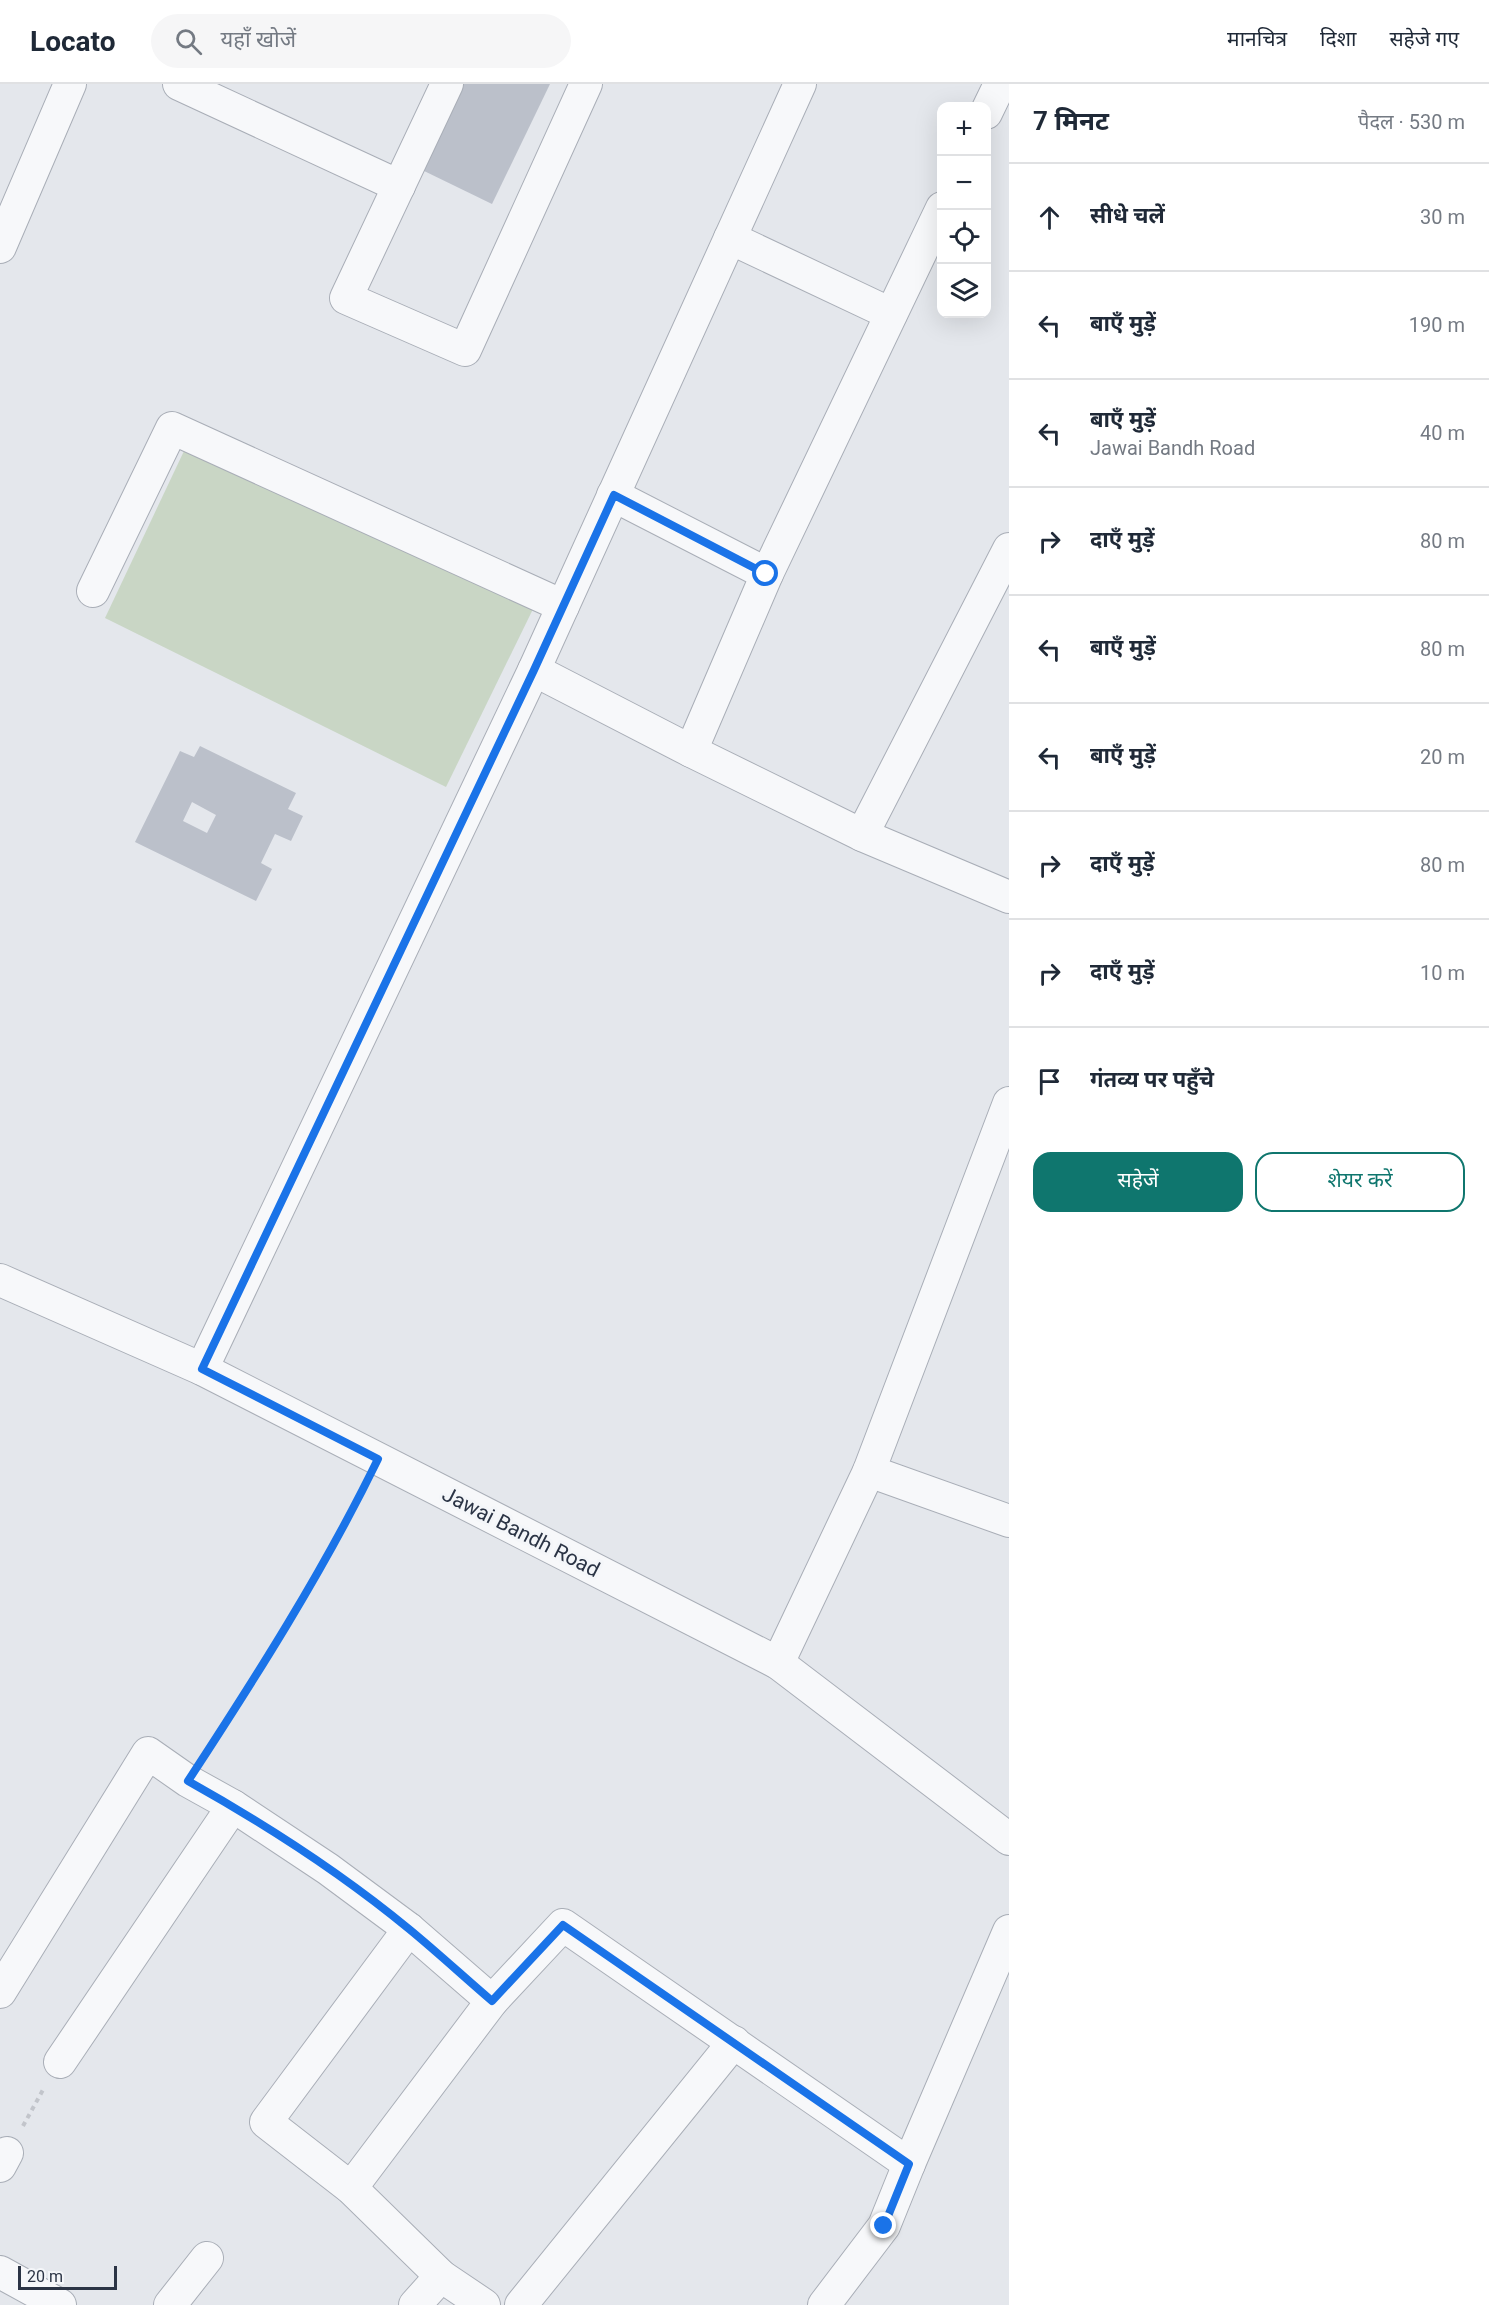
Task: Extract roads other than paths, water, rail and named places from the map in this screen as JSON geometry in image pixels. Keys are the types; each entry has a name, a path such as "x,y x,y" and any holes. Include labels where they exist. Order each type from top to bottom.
{"street":[{"path":"0,247 70,84"},
{"path":"179,84 399,186"},
{"path":"447,84 346,298 465,350 586,84"},
{"path":"202,1369 534,670 800,84"},
{"path":"991,104 1000,84"},
{"path":"691,751 766,574 941,210"},
{"path":"730,238 891,314"},
{"path":"93,591 172,428 563,606"},
{"path":"614,495 766,574"},
{"path":"862,835 1009,549"},
{"path":"534,670 691,751 862,835 1009,897"},
{"path":"778,1663 869,1471 1009,1102"},
{"name":"Jawai Bandh Road","path":"0,1280 202,1369 778,1663 1009,1839"},
{"path":"869,1471 1009,1521"},
{"path":"0,1992 148,1753 188,1781 233,1806 328,1869 409,1929 492,2001"},
{"path":"60,2061 233,1806"},
{"path":"351,2188 492,2001 563,1925 909,2164"},
{"path":"409,1929 266,2122 351,2188 441,2276 484,2305"},
{"path":"824,2305 884,2226 1009,1930"},
{"path":"521,2305 734,2042"},
{"path":"170,2305 207,2258"},
{"path":"0,2272 60,2305"},
{"path":"415,2305 441,2276"}]}
